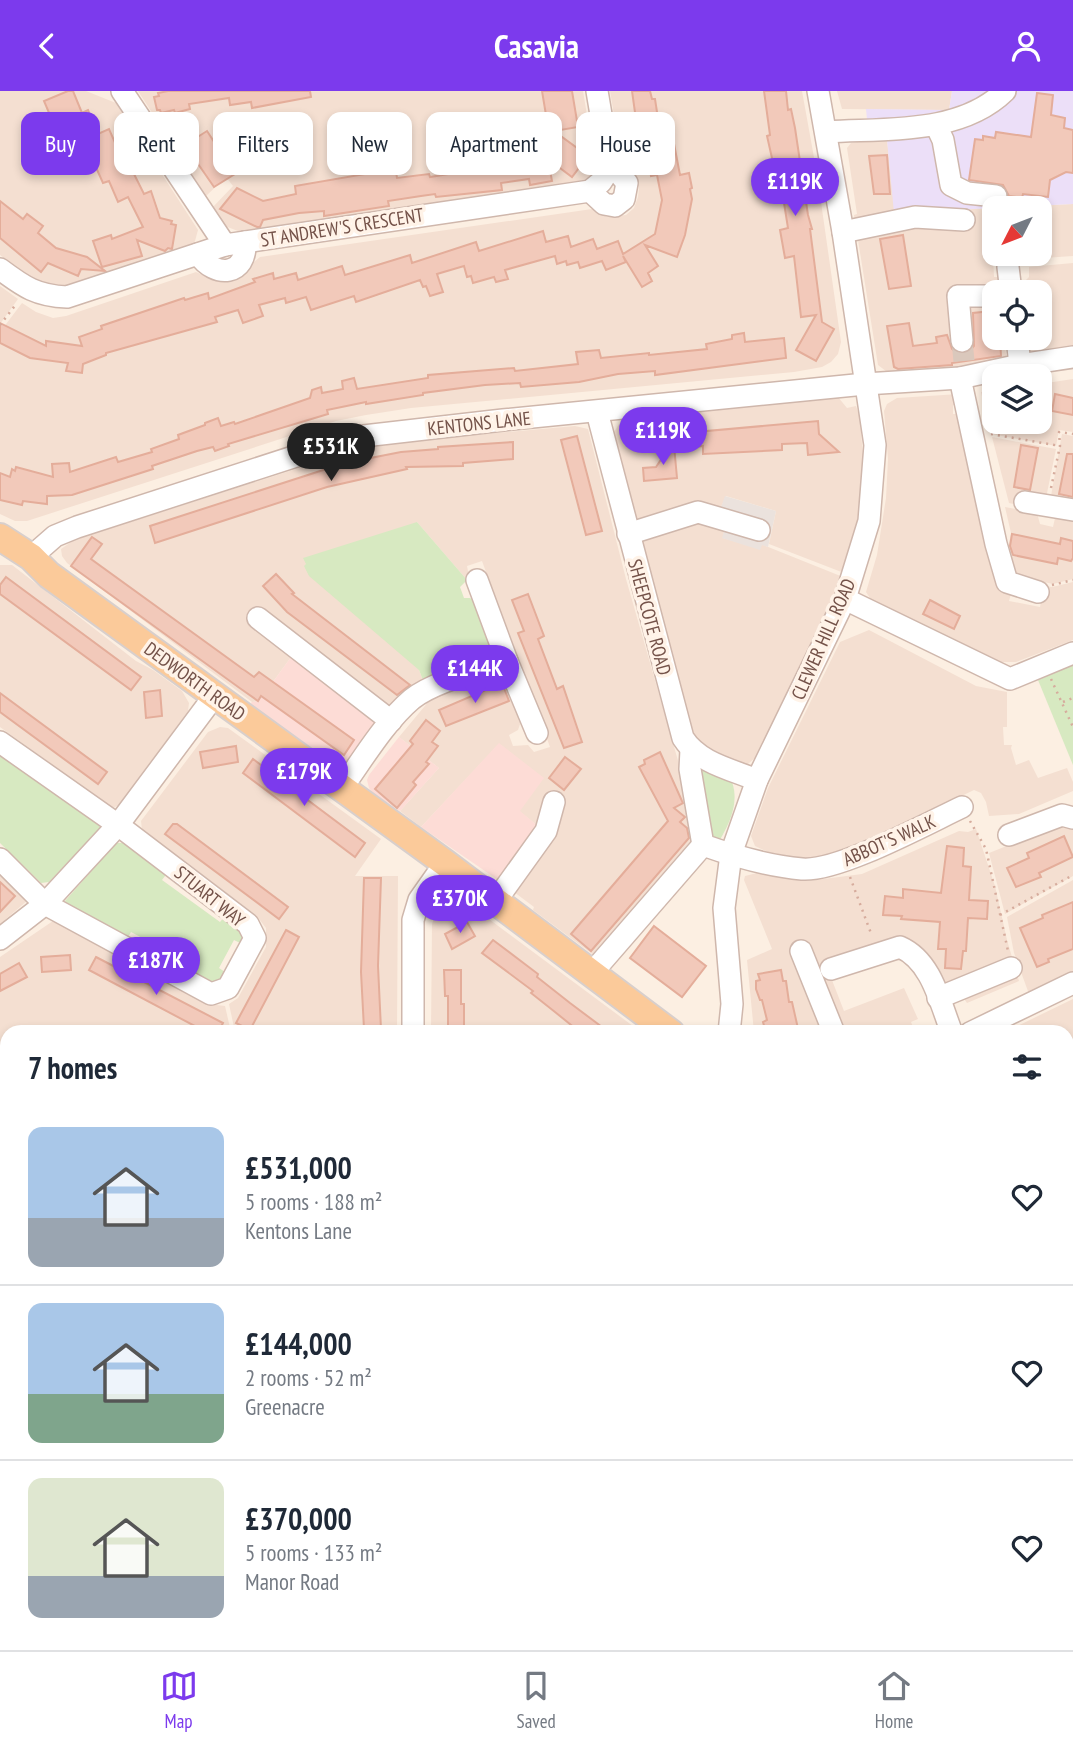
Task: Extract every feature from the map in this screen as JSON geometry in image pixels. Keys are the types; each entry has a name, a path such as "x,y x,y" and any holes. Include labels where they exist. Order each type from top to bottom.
{"main road":[{"name":"DEDWORTH ROAD","path":"0,537 31,557 50,575 664,1025"}],"street":[{"path":"122,91 235,244"},
{"name":"ST ANDREW'S CRESCENT","path":"0,269 27,289 49,296 68,297 235,244 590,191 601,182 610,168 597,91"},
{"name":"CLEWER HILL ROAD","path":"730,1023 724,908 731,854 757,780 845,600 869,521 875,445 827,132 818,91"},
{"path":"827,132 936,125 968,115 1005,91"},
{"path":"936,125 943,140 951,185 967,193 989,196"},
{"path":"843,232 915,217 964,220"},
{"path":"1008,267 1010,280"},
{"path":"982,296 958,296 963,364 996,544 1007,582 1038,592"},
{"name":"KENTONS LANE","path":"1028,364 1073,358"},
{"name":"KENTONS LANE","path":"31,557 55,536 77,527 355,437 865,384 963,364 982,364"},
{"name":"SHEEPCOTE ROAD","path":"597,412 683,738 691,750"},
{"path":"1025,502 1073,510"},
{"path":"628,534 698,512 759,530"},
{"path":"477,580 537,733"},
{"path":"845,600 1010,679 1073,653"},
{"path":"258,618 391,721"},
{"path":"342,788 391,721 413,699 432,688 507,661"},
{"path":"0,939 45,904 118,825 215,695"},
{"path":"0,742 118,825"},
{"path":"691,750 703,758 757,780"},
{"path":"591,974 703,845 690,769 691,750"},
{"path":"495,902 546,831 554,802"},
{"name":"ABBOT'S WALK","path":"703,845 805,870 844,861 962,807"},
{"path":"1009,835 1062,815 1073,818"},
{"name":"STUART WAY","path":"45,904 211,993 228,988 255,938 248,924 118,825"},
{"path":"0,859 45,904"},
{"path":"412,1025 413,920 419,901 445,863"},
{"path":"831,969 900,947 911,952 926,968 949,1025"},
{"path":"801,951 831,1025"},
{"path":"938,998 1012,968"},
{"path":"986,1025 1073,983"}],"path":[{"path":"0,325 27,289"},
{"path":"1048,506 1060,446 1059,432 1073,434"},
{"path":"992,434 1060,446"},
{"path":"1045,664 1073,727"},
{"path":"1062,703 1073,698"},
{"path":"962,807 986,849 1012,968"},
{"path":"844,861 877,953"},
{"path":"1000,915 1073,875"}],"shaded area":[{"path":"0,91 86,91 116,103 122,112 114,112 114,175 162,175 198,230 193,244 68,287 42,286 0,255"},
{"path":"138,91 583,91 586,112 576,112 576,175 594,175 587,181 243,233 225,226 213,207 233,186 226,177 206,196 192,175 199,175 199,112 152,112"},
{"path":"610,91 802,91 841,342 838,354 831,362 822,367 794,372 411,408 366,415 336,421 27,521 15,521 0,514 0,332 22,303 53,318 196,272 214,280 234,279 260,257 592,209 607,217 626,215 634,208 638,197 639,187 634,175 675,175 675,112 614,112"},
{"path":"837,91 952,91 949,110 842,109"},
{"path":"952,91 1073,91 1073,204 1052,205 1052,196 982,196 982,209 894,213 887,140 869,140 866,109 949,110"},
{"path":"887,140 895,213 982,209 982,266 993,266 994,277 998,277 998,280 982,280 982,350 1006,350 1007,362 895,378 878,365 854,215 857,214 847,148 851,143"},
{"path":"1073,204 1073,256 1052,257 1052,205"},
{"path":"1073,263 1073,353 1030,356 1027,350 1052,350 1052,280 1026,280 1029,277 1029,267"},
{"path":"0,286 18,299 0,324"},
{"path":"1073,379 1073,432 1059,430 1056,446 991,434 1052,434 1052,382"},
{"path":"959,394 963,404 953,405 953,414 960,414 1011,594 1009,601 1040,607 1044,586 1073,582 1073,640 1016,662 992,662 872,601 866,592 877,555 886,498 888,459 884,411 887,404 897,398"},
{"path":"838,397 847,408 856,406 860,418 863,457 860,506 854,541 844,573 769,544 776,511 726,496 721,507 636,528 613,439 614,432 623,418"},
{"path":"575,426 588,429 626,579 689,799 699,845 599,959 533,910 534,907 514,892 538,826 519,811 543,778 499,744 421,827 400,811 439,768 399,737 429,701 445,690 499,673 505,679 522,718 518,730 509,735 513,746 528,745 534,752 550,747 482,561 467,566 467,580 417,522 419,670 423,680 390,711 273,620 275,617 266,610 263,613 251,611 246,617 294,653 259,701 252,702 67,563 61,549 74,540 349,452 408,441"},
{"path":"1062,434 1073,436 1073,500 1051,496"},
{"path":"992,437 1056,449 1046,498 1026,507 1009,503"},
{"path":"725,496 776,511 768,547 762,545 760,550 722,538 725,528 721,522 721,507"},
{"path":"1005,507 1037,513 1040,524 1053,527 1055,518 1073,520 1073,579 1053,584 1012,575 1007,555 1011,533"},
{"path":"710,519 725,527 723,538 760,549 761,544 843,577 756,757 748,764 740,764 702,746 694,734 638,536"},
{"path":"0,565 12,565 136,661 182,691 189,703 188,711 119,805 113,808 0,727"},
{"path":"869,630 976,686 1007,692 1004,745 1012,745 1016,765 1029,760 1038,778 1067,768 1073,782 1073,791 1019,814 989,816 981,793 974,790 949,802 950,805 837,854 808,860 768,852 755,846 751,836 768,788 840,642"},
{"path":"294,653 382,721 349,770 338,774 245,708 252,702 259,701"},
{"path":"220,727 228,728 381,839 355,876 398,876 397,1025 234,1025 229,1004 238,998 266,947 266,928 256,915 142,830 141,821 208,732"},
{"path":"399,737 439,768 400,811 373,793 367,780"},
{"path":"499,743 544,778 520,811 538,826 501,882 421,827"},
{"path":"1062,824 1063,828 1073,829 1073,876 1005,914 989,853"},
{"path":"976,829 995,886 1019,981 967,1003 960,993 933,1003 910,957 902,952 830,975 844,1011 904,988 918,1019 911,1022 912,1025 753,1025 747,960 772,949 744,880 745,876 757,873 808,881 862,874 959,831"},
{"path":"0,869 28,900 0,924"},
{"path":"1073,880 1073,973 1029,994 1014,953 1007,917"},
{"path":"466,902 632,1025 431,1025 432,924 435,914 445,904"},
{"path":"53,921 208,1004 225,1006 229,1025 0,1025 0,957"},
{"path":"1073,999 1073,1025 1019,1025"}],"green space":[{"path":"417,522 467,580 460,587 464,598 476,602 493,650 490,656 416,689 423,680 419,670 309,576 303,558"},
{"path":"1073,665 1073,765 1038,680"},
{"path":"0,750 97,818 100,828 49,882 41,883 0,843"},
{"path":"701,768 732,782 734,790 732,815 716,846 709,842 696,776"},
{"path":"116,843 126,843 168,872 162,880 220,922 226,915 246,937 244,945 234,940 219,968 228,974 223,980 210,983 186,972 190,963 131,932 126,941 69,911 65,901"}],"building":[{"path":"73,91 82,112 49,112 44,101"},
{"path":"310,91 311,97 252,108 251,102 230,105 229,98 189,104 190,109 179,112 161,112 157,110 154,97 159,96 158,93"},
{"path":"542,91 572,91 576,127 562,130 562,112 546,112"},
{"path":"632,91 650,91 652,99 655,99 657,112 635,112"},
{"path":"764,91 786,91 812,229 822,322 834,329 816,361 796,350 816,315 801,317 794,256 785,258 780,230 788,228 781,184 771,186 768,168 774,167 767,136 770,135"},
{"path":"1037,93 1053,95 1051,115 1065,118 1064,128 1073,130 1073,173 1066,172 1050,180 1048,196 1009,196 1003,185 969,180 975,139 983,140 983,136 995,138 996,132 1031,137"},
{"path":"109,129 114,140 114,175 134,175 144,194 151,191 160,218 176,225 172,249 165,251 137,240 142,256 102,267 93,241 111,235 112,239 143,227 128,197 118,202 109,181 103,183 99,175 100,133"},
{"path":"207,131 213,140 213,175 233,175 214,187 199,165 199,136"},
{"path":"562,137 576,147 576,172 572,177 562,170"},
{"path":"675,149 680,175 689,173 692,188 685,235 677,257 645,245 658,266 648,273 652,281 642,287 623,256 626,262 606,270 602,261 580,268 578,262 567,265 566,261 557,264 555,256 505,270 508,279 496,282 494,277 473,283 471,276 467,277 464,266 437,274 443,292 430,296 420,280 356,302 354,296 311,310 306,297 286,303 285,298 259,305 263,316 243,323 238,310 215,317 217,322 106,353 83,364 82,373 66,371 68,363 30,358 0,343 0,323 46,346 46,341 82,346 79,337 102,329 101,326 184,298 185,300 208,293 209,299 273,273 274,279 296,273 298,280 342,266 345,275 410,255 412,263 476,242 479,251 543,231 546,242 568,236 571,247 593,239 597,249 618,241 623,254 655,234 662,200 657,175 675,175"},
{"path":"887,155 890,194 874,194 869,156"},
{"path":"426,174 430,177 551,175 552,181 530,185 529,179 501,183 502,190 436,197 435,194 421,196 388,201 389,206 324,216 324,211 299,213 263,220 260,227 220,209 237,188 263,201 296,194 295,186 359,175 397,175 397,178"},
{"path":"0,201 23,219 27,214 43,226 38,233 56,248 87,257 105,271 81,269 78,276 48,263 41,272 0,238"},
{"path":"903,235 911,286 889,289 880,239"},
{"path":"982,312 982,350 1001,350 1001,356 952,365 898,369 894,367 887,326 909,323 913,346 937,343 936,337 947,335 952,349 964,354 974,346 973,313"},
{"path":"744,333 745,342 784,338 786,358 655,375 655,371 618,374 579,382 521,387 520,383 485,385 366,402 327,410 328,414 228,444 229,446 215,451 213,447 197,451 152,466 153,469 72,495 47,496 47,504 23,501 22,505 0,500 0,473 10,477 12,469 15,471 16,467 53,477 52,464 69,463 70,472 116,457 118,462 152,452 151,449 179,439 178,435 218,418 221,426 234,422 235,424 310,398 312,390 321,387 322,393 343,389 342,381 354,378 357,389 428,378 428,375 514,368 515,371 578,364 576,352 599,350 601,358 707,349 706,344 732,339 732,335"},
{"path":"1055,394 1073,398 1073,415 1052,411"},
{"path":"818,421 819,434 839,452 808,455 807,443 782,444 782,450 703,454 703,446 687,448 685,433"},
{"path":"577,436 602,531 586,535 561,440"},
{"path":"513,442 513,459 463,463 463,466 406,467 407,469 327,487 155,543 150,526 345,463 438,447"},
{"path":"674,445 677,478 644,481 643,468 656,467 664,455 663,446"},
{"path":"1021,445 1038,448 1030,490 1014,487"},
{"path":"1067,454 1073,454 1073,497 1059,494"},
{"path":"1012,534 1060,544 1061,538 1073,541 1073,558 1071,561 1058,558 1057,564 1013,555 1010,546"},
{"path":"92,537 102,544 91,559 254,677 259,672 354,740 344,755 261,696 258,701 71,566"},
{"path":"276,574 294,593 292,594 410,685 397,695 287,612 263,586"},
{"path":"6,577 141,677 131,690 0,594 0,585"},
{"path":"528,594 544,636 538,639 557,689 563,686 582,742 564,748 518,633 524,631 512,600"},
{"path":"930,600 960,616 954,629 923,614"},
{"path":"502,683 509,701 446,726 439,710"},
{"path":"160,690 162,716 146,718 144,692"},
{"path":"0,693 107,772 98,784 0,712"},
{"path":"426,720 440,731 432,742 438,746 426,762 429,764 413,782 416,785 397,808 375,789 413,744 410,741"},
{"path":"236,746 238,762 203,768 200,752"},
{"path":"660,752 683,803 674,808 685,817 680,822 687,828 689,838 591,951 571,934 668,821 639,767 645,764 644,760"},
{"path":"565,757 581,769 564,790 549,778"},
{"path":"253,759 365,843 355,857 243,773"},
{"path":"173,824 177,824 288,907 279,919 165,834"},
{"path":"1064,836 1073,857 1039,873 1041,877 1016,887 1007,868 1029,858 1027,853"},
{"path":"947,846 964,848 963,866 971,867 969,900 988,901 987,919 968,918 966,951 963,951 961,969 945,968 946,949 938,949 940,922 883,915 885,896 903,898 903,889 941,893"},
{"path":"364,878 381,878 378,966 381,1025 364,1025 361,972"},
{"path":"0,882 15,896 0,912"},
{"path":"1073,902 1073,949 1048,959 1049,962 1037,967 1020,928"},
{"path":"467,922 475,936 452,949 445,934"},
{"path":"654,926 706,966 682,997 630,958"},
{"path":"286,930 299,937 253,1025 236,1023"},
{"path":"493,940 599,1025 571,1025 531,993 533,991 482,953"},
{"path":"70,955 71,970 42,972 41,957"},
{"path":"96,957 223,1023 193,1025 89,970"},
{"path":"19,963 27,977 0,991 0,974"},
{"path":"444,970 461,970 464,1025 448,1025 448,996 445,996"},
{"path":"781,970 797,1025 764,1025 763,1022 767,1020 756,989 756,981 760,980 758,974"}],"tunnel":[{"path":"962,341 964,361"}]}
